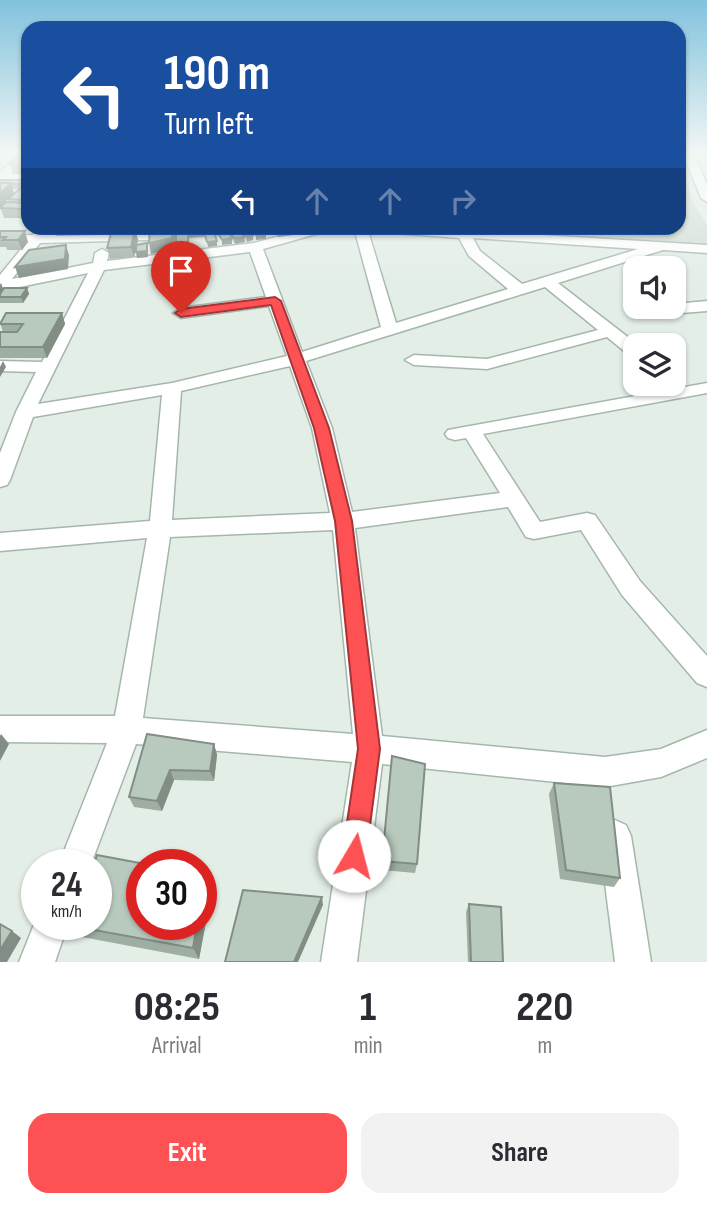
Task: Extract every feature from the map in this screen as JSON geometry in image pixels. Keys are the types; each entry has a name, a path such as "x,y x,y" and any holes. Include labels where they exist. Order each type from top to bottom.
{"street":[{"path":"0,286 40,235"},
{"path":"0,240 124,235"},
{"path":"0,286 240,235"},
{"path":"250,235 322,428 343,521 369,749 339,962"},
{"path":"362,235 390,330"},
{"path":"465,235 474,253 518,289"},
{"path":"479,235 707,248"},
{"path":"0,480 23,417 99,266 106,237"},
{"path":"0,423 172,388 296,359 659,247"},
{"path":"545,280 623,341"},
{"path":"181,313 275,301"},
{"path":"686,308 707,306"},
{"path":"414,360 487,365 611,331"},
{"path":"0,366 47,367"},
{"path":"81,849 127,730 160,528 172,388"},
{"path":"686,388 707,388"},
{"path":"660,396 645,402 547,415 463,432 514,499 534,531 586,521 631,588 707,675"},
{"path":"0,542 160,528 343,521 514,499"},
{"path":"0,729 127,730 369,749 609,794 661,763 707,744"},
{"path":"609,794 633,962"},
{"path":"37,962 45,940"}],"shaded area":[{"path":"686,199 692,199 707,225 707,244 546,235 686,235"}],"building":[{"path":"6,202 21,203 21,209 0,208"},
{"path":"0,231 21,231 22,235 18,240 3,240 6,237 0,237"},
{"path":"111,235 134,235 131,247 107,248"},
{"path":"150,235 172,235 172,238 149,243"},
{"path":"176,235 188,235 188,247 176,248"},
{"path":"205,235 215,235 217,241 207,242"},
{"path":"219,235 230,235 232,238 222,240"},
{"path":"147,243 147,251 136,252 136,245"},
{"path":"66,245 65,259 15,267 29,250"},
{"path":"4,288 27,288 21,297 0,297"},
{"path":"6,313 62,313 43,347 0,347 0,332 17,332 23,324 0,324"},
{"path":"147,734 214,744 210,771 170,770 157,801 129,797"},
{"path":"392,756 425,764 417,864 382,861"},
{"path":"554,783 610,787 620,878 566,870"},
{"path":"112,858 126,860 126,936 112,933"},
{"path":"243,890 322,897 294,962 225,962"},
{"path":"469,904 501,907 503,962 471,962"},
{"path":"0,924 12,931 0,950"},
{"path":"149,940 194,940 193,948"}],"route":[{"path":"181,313 275,301 322,428 343,521 369,749 354,856"}]}
